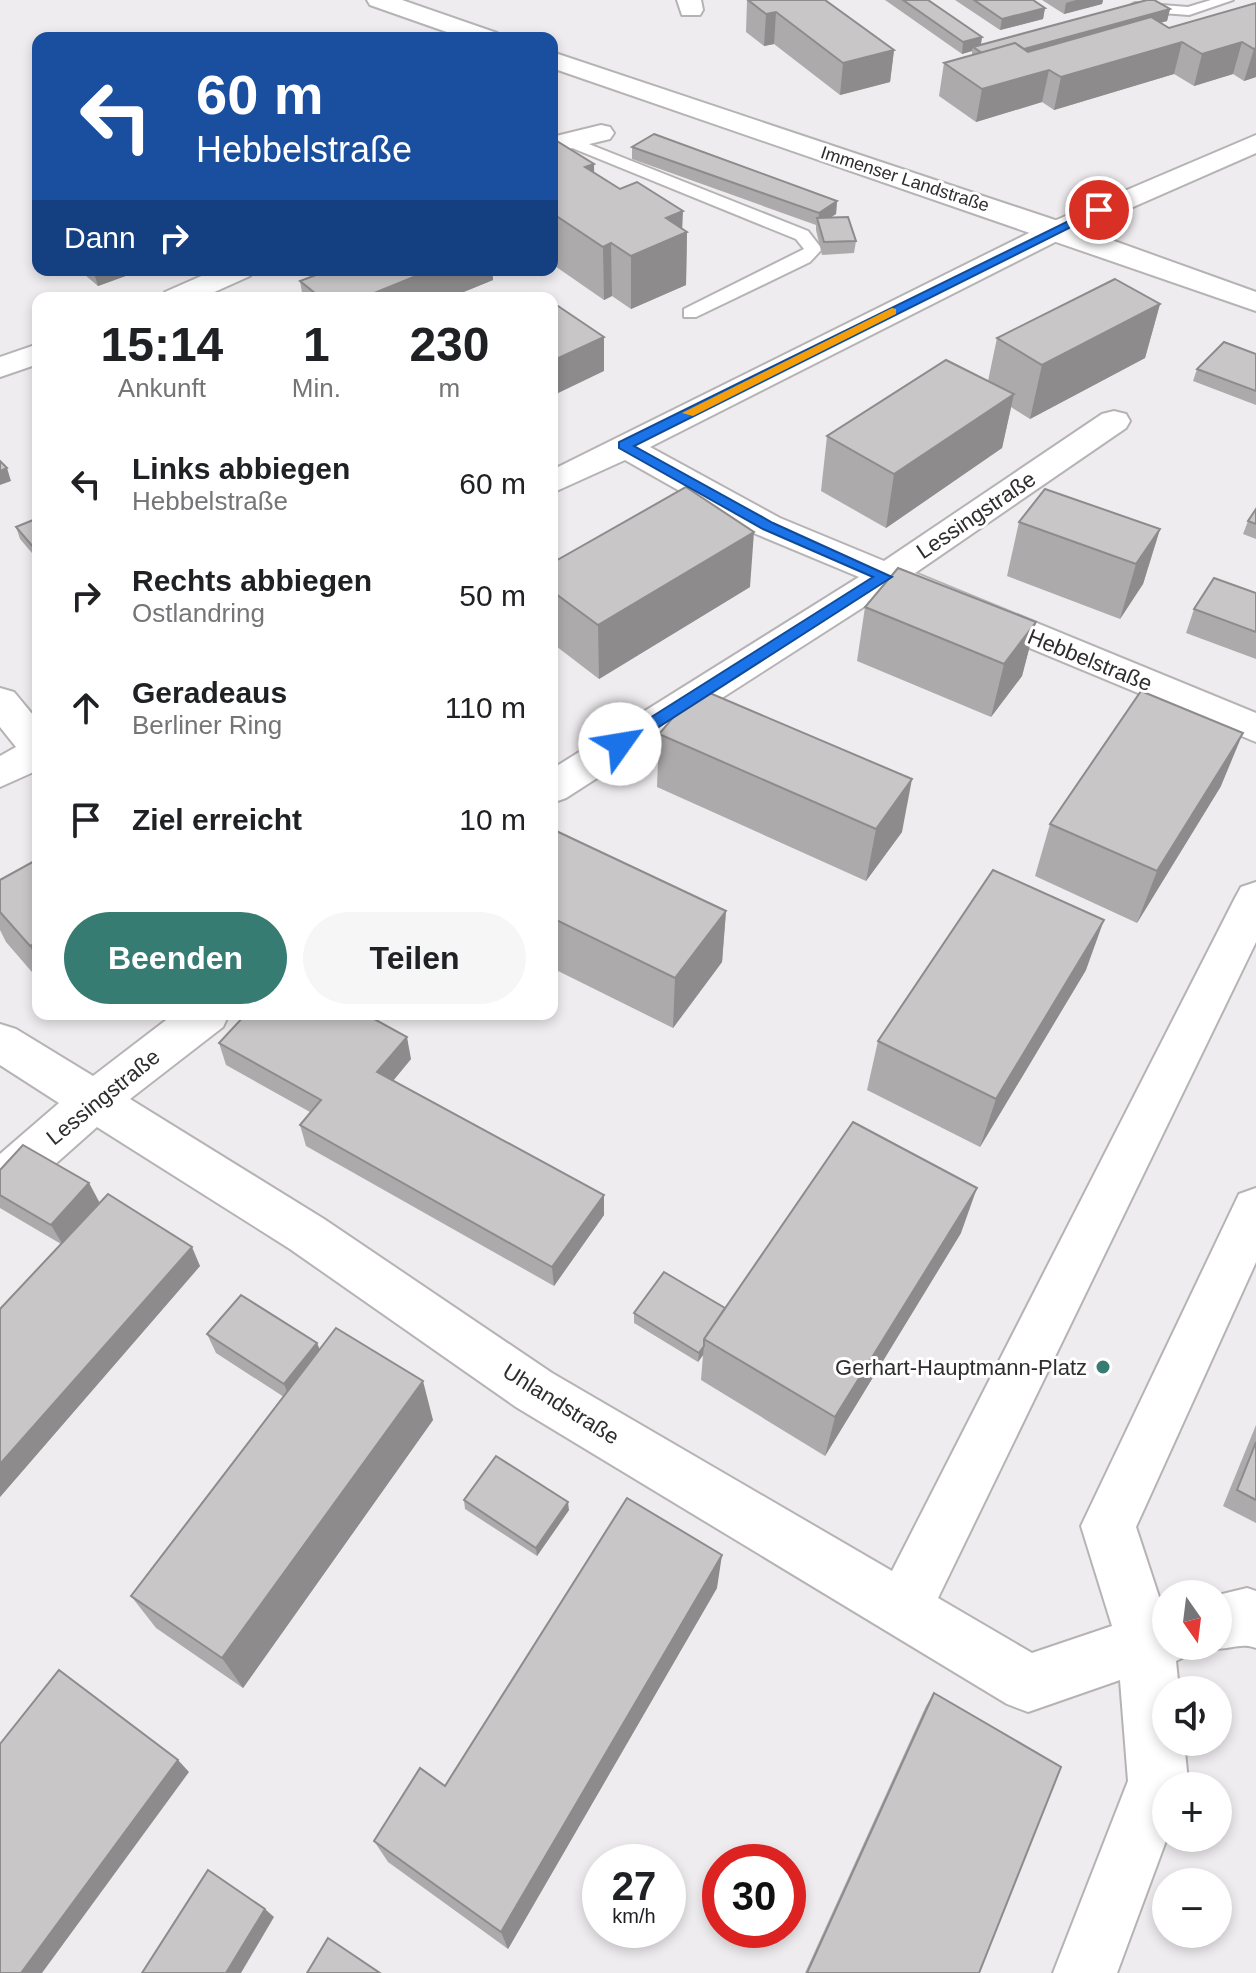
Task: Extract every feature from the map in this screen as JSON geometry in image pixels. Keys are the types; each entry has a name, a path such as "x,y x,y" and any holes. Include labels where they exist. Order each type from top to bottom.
{"street":[{"path":"379,0 471,32"},
{"name":"Immenser Landstraße","path":"558,62 1057,230 1256,302"},
{"path":"559,143 601,133"},
{"path":"558,480 1057,230 1256,143"},
{"path":"190,292 226,276"},
{"path":"0,368 32,355"},
{"name":"Lessingstraße","path":"558,784 885,577 1114,421"},
{"name":"Hebbelstraße","path":"623,445 768,526 1256,728"},
{"path":"0,701 32,742"},
{"path":"0,773 32,754"},
{"path":"904,1607 1256,898"},
{"name":"Lessingstraße","path":"0,1183 93,1102 199,1020"},
{"name":"Uhlandstraße","path":"0,1042 307,1234 534,1390 1028,1683 1152,1639"},
{"path":"1152,1631 1108,1526 1256,1209"},
{"path":"1232,1620 1247,1616 1256,1620"},
{"path":"1085,1973 1158,1781 1155,1660"}],"lane":[{"path":"1113,13 1141,5 1189,11 1226,0"},
{"path":"559,143 802,235 812,244 813,249 804,258 690,313"}],"building":[{"path":"748,0 825,0 894,50 843,63 776,12 766,14"},
{"path":"903,0 928,0 982,37 963,42"},
{"path":"974,0 1033,0 1045,8 1002,19"},
{"path":"1154,0 1170,9 1024,49 1015,43 982,53 973,47"},
{"path":"1256,3 1254,49 1242,42 1202,54 1182,42 1061,77 1049,70 982,89 944,63 1015,43 1028,52 1151,17 1169,28"},
{"path":"654,134 837,201 819,213 632,147"},
{"path":"558,142 594,164 585,167 620,189 637,182 683,211 666,218 687,232 631,256 611,243 603,247 558,217"},
{"path":"848,217 856,241 824,242 817,218"},
{"path":"313,276 416,276 377,292 314,292 300,281"},
{"path":"1115,279 1160,304 1042,365 997,338"},
{"path":"558,306 604,337 558,358"},
{"path":"1224,342 1256,354 1256,391 1197,369"},
{"path":"946,360 1014,394 894,474 827,436"},
{"path":"686,487 754,532 598,625 558,595 558,560"},
{"path":"1045,489 1160,529 1136,564 1019,522"},
{"path":"1256,509 1256,524 1248,521"},
{"path":"32,520 32,546 16,527"},
{"path":"898,568 1036,622 1004,664 865,607"},
{"path":"1214,578 1256,593 1256,632 1194,609"},
{"path":"698,688 912,779 876,829 659,734"},
{"path":"1141,691 1243,733 1157,871 1050,824"},
{"path":"558,832 726,911 675,978 558,921"},
{"path":"32,862 30,946 0,912 0,880"},
{"path":"993,870 1104,920 996,1099 878,1041"},
{"path":"240,1020 376,1020 407,1037 377,1072 604,1195 552,1267 300,1125 321,1100 219,1043"},
{"path":"853,1122 977,1188 835,1417 704,1339"},
{"path":"23,1145 89,1183 51,1225 0,1195 0,1170"},
{"path":"108,1194 192,1247 0,1464 0,1309"},
{"path":"664,1272 725,1308 704,1339 699,1353 634,1313"},
{"path":"241,1295 317,1343 284,1384 207,1334"},
{"path":"336,1328 423,1381 222,1658 131,1596"},
{"path":"1256,1442 1256,1500 1237,1490"},
{"path":"496,1456 568,1502 536,1548 464,1500"},
{"path":"627,1498 722,1555 501,1932 374,1841 420,1768 445,1786"},
{"path":"59,1670 178,1760 21,1973 0,1973 0,1744"},
{"path":"934,1693 1061,1767 979,1973 807,1973"},
{"path":"208,1870 265,1909 226,1973 142,1973"},
{"path":"328,1938 380,1973 307,1973"}],"slow traffic":[{"path":"688,413 892,312"}],"place":[{"name":"Gerhart-Hauptmann-Platz","path":"1103,1367"}],"route":[{"path":"620,744 885,577 768,526 671,475 623,445 1099,210"}]}
